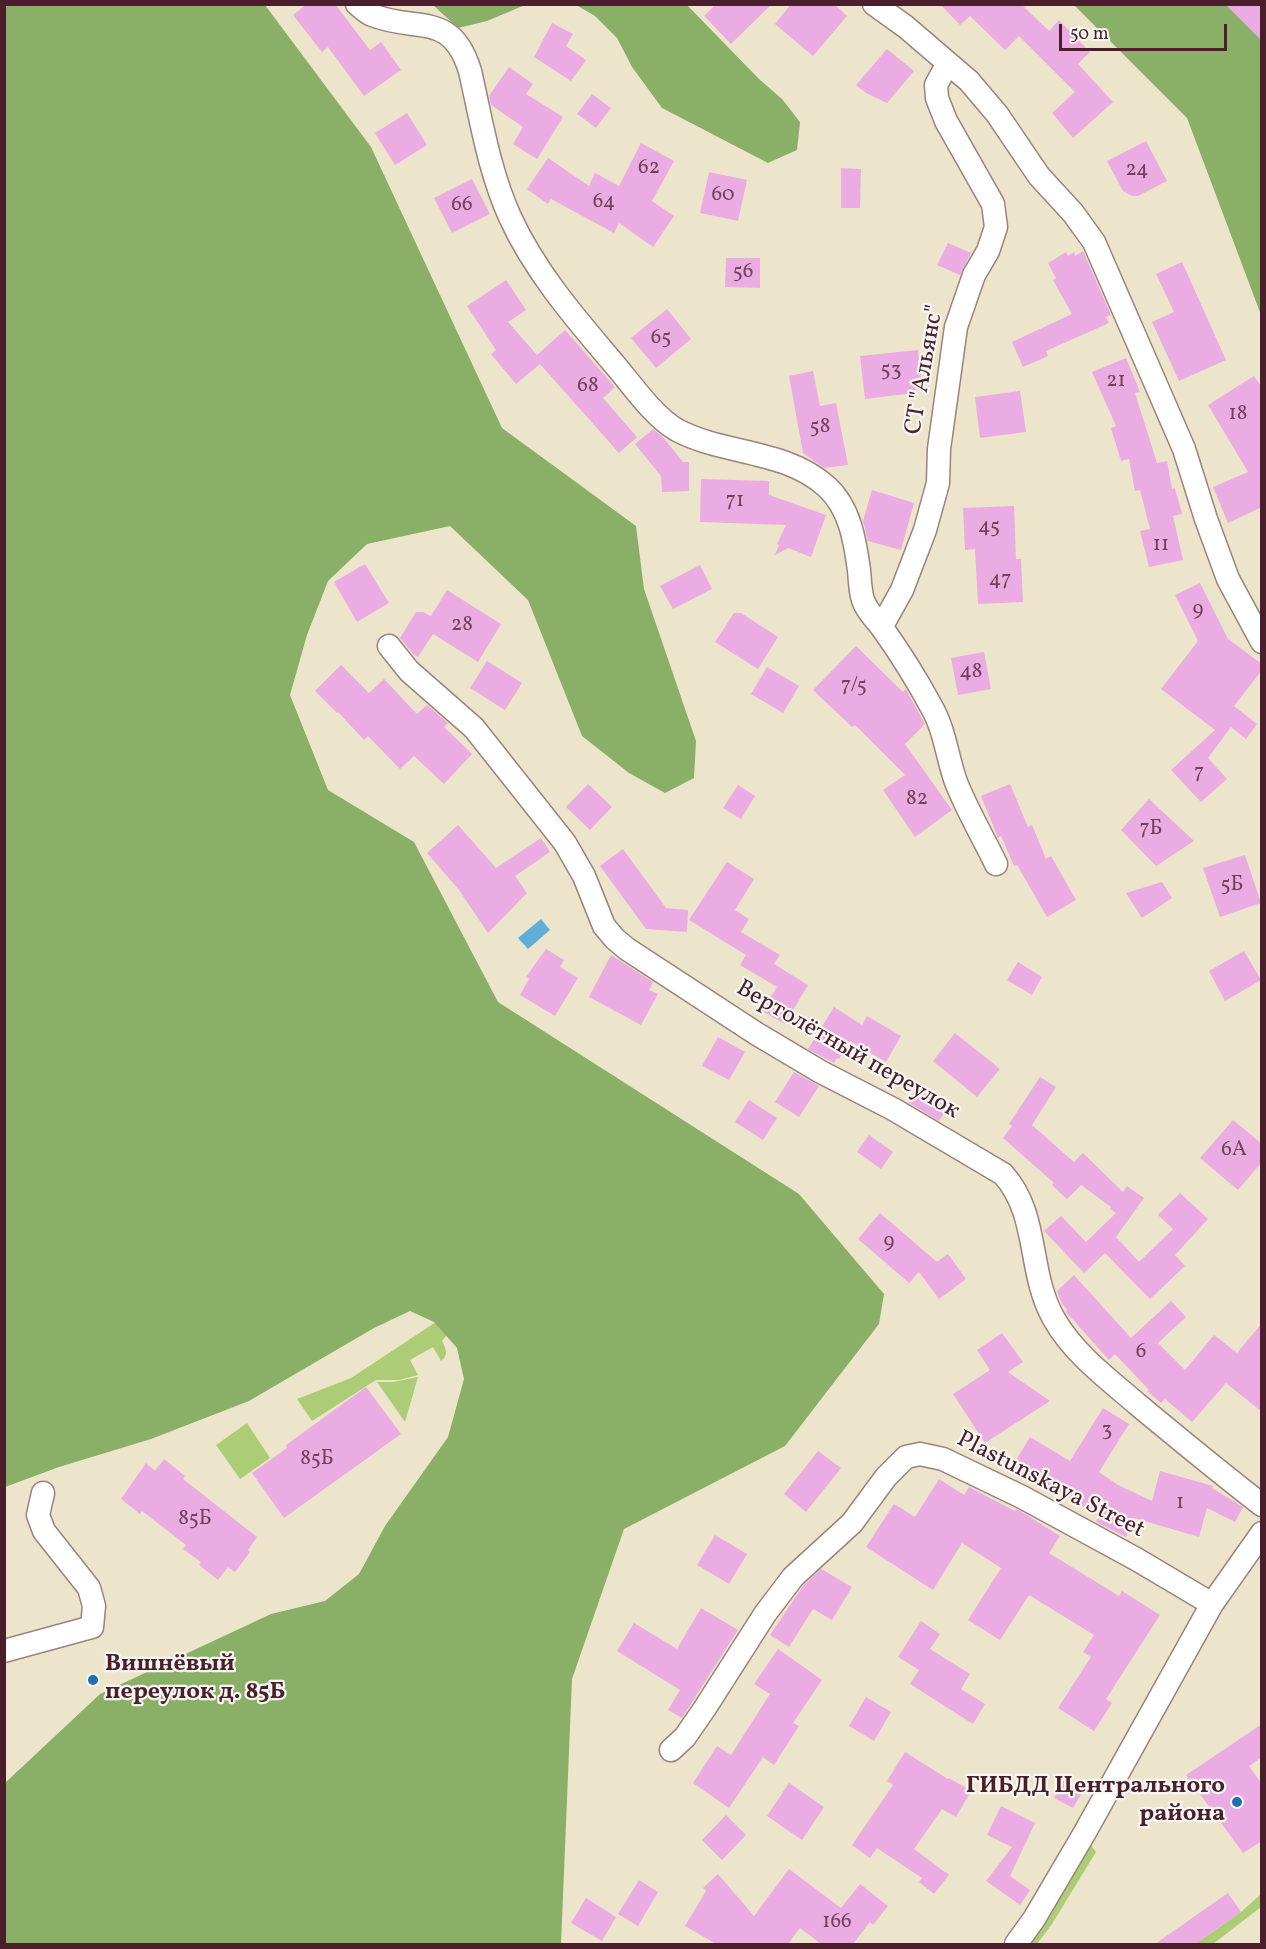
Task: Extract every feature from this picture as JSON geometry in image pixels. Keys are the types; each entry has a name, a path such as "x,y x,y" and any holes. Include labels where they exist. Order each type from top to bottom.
{"street":[{"path":"357,4 371,15 429,25 447,34 458,44 466,57 492,165 510,216 534,259 566,308 669,425 688,436 764,455 802,471 827,487 849,521 856,548 862,598 932,707 946,742 956,782 996,864"},
{"path":"874,4 906,27 969,81 997,114 1039,176 1073,213 1094,242 1184,449 1228,579 1262,642"},
{"name":"СТ \"Альянс\"","path":"882,626 902,590 925,530 938,483 939,449 956,327 974,275 988,251 996,227 993,204 946,121 937,98 936,85 948,63"},
{"name":"Вертолётный переулок","path":"389,646 409,671 474,728 565,843 584,876 604,926 615,939 757,1034 821,1072 893,1109 1003,1174 1015,1186 1022,1203 1031,1235 1039,1284 1054,1318 1073,1347 1150,1415 1262,1505"},
{"name":"Plastunskaya Street","path":"671,1750 685,1737 765,1614 794,1576 852,1523 886,1477 906,1457 920,1454 943,1459 1002,1487 1136,1559 1212,1604"},
{"path":"4,1651 92,1627 94,1606 89,1588 44,1531 38,1515 43,1493"},
{"path":"1016,1944 1084,1834 1212,1604 1262,1533"}],"green space":[{"path":"5,4 265,5 371,147 502,428 636,526 644,589 696,741 694,778 665,793 629,773 582,736 528,600 450,526 367,544 328,581 307,635 290,695 328,790 414,842 498,1002 799,1194 884,1294 879,1324 785,1446 624,1529 572,1679 561,1944 5,1944 5,1783 100,1694 271,1614 325,1601 359,1574 385,1526 448,1437 464,1379 457,1348 434,1322 410,1311 374,1328 249,1401 151,1439 59,1467 5,1487"},
{"path":"433,5 525,5 487,21 458,28"},
{"path":"576,5 687,5 759,79 782,99 800,122 797,150 768,163 662,108 632,67 617,38 595,16"},
{"path":"1074,5 1261,5 1261,315 1187,118"},
{"path":"439,1320 450,1331 442,1341 446,1354 441,1361 433,1347 410,1360 418,1375 399,1380 376,1380 312,1421 297,1399 351,1378"},
{"path":"418,1377 405,1422 377,1382 393,1382"},
{"path":"247,1423 270,1458 240,1479 216,1445"},
{"path":"1090,1844 1096,1852 1052,1924 1037,1944 1025,1944"},
{"path":"1261,1894 1261,1907 1213,1944 1195,1944 1241,1912"}],"water":[{"path":"541,919 550,930 528,949 518,938"}],"building":[{"path":"307,4 335,4 370,50 381,42 401,70 364,96 328,47 322,52 293,15"},
{"path":"716,4 772,4 731,44 704,16"},
{"path":"791,4 834,4 847,16 813,56 775,24"},
{"path":"940,4 1021,4 1049,31 1059,20 1090,52 1078,64 1113,102 1073,138 1052,113 1075,92 1019,36 1005,50 970,16 960,25"},
{"path":"1225,4 1262,4 1262,41"},
{"path":"552,23 573,34 566,46 586,60 571,81 534,57"},
{"path":"887,49 914,71 887,103 866,93 856,85"},
{"path":"509,67 533,84 526,94 563,117 537,159 513,144 523,127 491,105 489,96"},
{"path":"592,94 611,108 596,128 577,114"},
{"path":"407,113 427,145 395,165 375,133"},
{"path":"1146,141 1167,181 1138,196 1132,196 1123,191 1107,161"},
{"path":"641,143 674,161 652,201 674,216 653,247 619,223 614,233 551,199 548,204 527,189 548,158 589,186 595,173 619,186"},
{"path":"841,168 861,169 860,208 841,208"},
{"path":"709,172 747,180 738,221 700,213"},
{"path":"472,179 490,214 452,233 434,198"},
{"path":"948,243 971,253 960,275 937,265"},
{"path":"1083,251 1111,315 1106,317 1109,323 1046,351 1048,356 1023,367 1012,342 1072,314 1053,280 1056,278 1048,263 1066,252 1068,256 1074,252 1075,256"},
{"path":"726,258 760,258 760,288 725,287"},
{"path":"1182,262 1226,360 1179,381 1152,322 1174,312 1156,274"},
{"path":"506,280 526,310 508,322 537,355 565,330 615,387 603,398 637,437 619,453 540,364 516,384 491,354 496,350 467,306"},
{"path":"667,309 691,339 656,368 631,338"},
{"path":"918,350 922,386 917,386 918,389 914,390 914,393 865,399 860,356"},
{"path":"1126,358 1140,392 1135,393 1157,463 1167,461 1172,489 1175,488 1182,514 1173,516 1183,560 1149,567 1140,531 1150,529 1140,490 1135,491 1129,459 1121,461 1111,428 1116,426 1092,372"},
{"path":"813,371 820,406 836,403 848,465 824,468 803,453 789,376"},
{"path":"1254,376 1262,388 1262,507 1228,523 1213,487 1248,472 1208,405"},
{"path":"1020,391 1026,432 980,438 975,397"},
{"path":"653,429 662,436 683,462 689,462 689,491 662,492 661,476 635,444"},
{"path":"701,479 769,481 769,495 826,515 811,557 788,548 775,555 779,545 777,544 786,525 700,522"},
{"path":"872,490 914,503 901,550 868,541 863,521"},
{"path":"1014,506 1016,559 1021,559 1023,602 978,604 975,549 965,550 963,508"},
{"path":"365,564 389,603 357,622 334,582"},
{"path":"700,565 712,589 673,609 660,586"},
{"path":"1200,583 1228,639 1262,664 1262,670 1234,706 1257,724 1246,739 1231,727 1208,758 1227,779 1201,802 1171,770 1215,730 1161,689 1198,641 1175,595"},
{"path":"447,590 501,624 478,662 433,634 418,657 400,638 416,612 423,612 431,616"},
{"path":"734,613 741,613 778,637 758,669 715,642"},
{"path":"856,646 903,692 906,689 925,724 905,744 952,810 915,837 883,790 905,775 855,725 852,727 813,690"},
{"path":"984,652 991,689 958,695 951,658"},
{"path":"487,661 522,683 505,710 470,688"},
{"path":"341,665 369,693 384,679 417,714 427,705 448,723 444,727 472,754 444,784 414,756 400,769 368,736 364,740 315,691"},
{"path":"767,667 799,686 783,713 751,694"},
{"path":"588,784 612,807 590,830 566,807"},
{"path":"1010,784 1028,827 1032,825 1046,859 1051,856 1076,900 1047,917 1017,865 1014,866 1001,836 998,838 981,796"},
{"path":"738,785 755,796 741,819 723,808"},
{"path":"1149,799 1194,841 1156,866 1121,830"},
{"path":"458,825 496,868 541,838 550,852 515,876 527,893 488,933 459,890 427,853"},
{"path":"623,849 666,908 688,910 687,932 646,929 600,866"},
{"path":"1245,855 1261,903 1220,917 1203,868"},
{"path":"727,862 754,879 735,910 749,919 741,932 780,955 774,964 808,985 785,1024 762,1011 777,987 740,965 746,955 689,920"},
{"path":"1162,882 1172,898 1142,918 1126,893"},
{"path":"546,949 564,960 560,967 578,978 555,1016 520,995 529,979 526,977"},
{"path":"1244,951 1261,980 1225,1001 1209,971"},
{"path":"611,955 653,982 649,990 658,994 641,1025 589,997"},
{"path":"1018,962 1042,977 1032,995 1007,980"},
{"path":"834,1007 862,1025 867,1016 901,1036 886,1062 850,1041 834,1063 808,1049"},
{"path":"955,1033 1000,1069 977,1097 933,1061"},
{"path":"718,1037 745,1052 729,1080 702,1066"},
{"path":"794,1072 819,1086 799,1117 775,1102"},
{"path":"1040,1077 1056,1087 1032,1125 1074,1162 1083,1153 1123,1192 1127,1186 1144,1198 1116,1237 1139,1262 1173,1229 1158,1215 1180,1193 1208,1219 1175,1255 1185,1266 1150,1299 1105,1253 1084,1273 1044,1231 1061,1216 1086,1242 1116,1213 1081,1185 1067,1199 1052,1185 1054,1183 1003,1138 1012,1126 1009,1124"},
{"path":"916,1088 948,1107 939,1121 908,1102"},
{"path":"749,1100 777,1118 763,1140 735,1122"},
{"path":"1233,1120 1262,1144 1262,1162 1238,1190 1200,1158"},
{"path":"869,1135 893,1152 881,1169 857,1152"},
{"path":"880,1213 937,1262 948,1254 966,1279 939,1299 919,1272 909,1283 858,1239"},
{"path":"1074,1275 1131,1338 1171,1301 1186,1317 1158,1343 1185,1370 1214,1335 1237,1353 1262,1323 1262,1412 1226,1383 1192,1422 1165,1399 1161,1403 1147,1391 1149,1390 1115,1354 1109,1360 1066,1312 1067,1309 1062,1304 1057,1291"},
{"path":"1002,1333 1023,1362 1008,1372 1050,1401 985,1443 953,1394 990,1370 977,1350"},
{"path":"366,1387 401,1434 284,1518 252,1473 287,1448 286,1445"},
{"path":"1103,1408 1129,1424 1099,1472 1118,1485 1152,1501 1160,1471 1213,1486 1212,1488 1243,1507 1235,1522 1207,1508 1199,1537 1134,1518 1126,1537 1096,1522 1099,1517 1054,1487 1052,1491 1012,1467 1030,1437 1070,1461"},
{"path":"818,1451 841,1468 806,1512 784,1494"},
{"path":"164,1459 185,1476 183,1479 257,1537 248,1550 250,1552 235,1572 228,1567 218,1580 199,1565 201,1562 183,1549 186,1545 142,1511 140,1514 121,1499 146,1463 155,1471"},
{"path":"939,1479 964,1495 969,1487 1015,1511 1016,1509 1022,1512 1060,1536 1049,1553 1119,1596 1122,1591 1160,1615 1106,1699 1112,1703 1094,1731 1058,1708 1091,1657 1083,1652 1094,1635 1029,1595 1000,1640 968,1620 1001,1568 962,1543 933,1590 866,1547 894,1504 915,1517"},
{"path":"715,1535 747,1554 729,1584 697,1565"},
{"path":"821,1569 852,1587 832,1620 813,1609 789,1647 770,1635 803,1586"},
{"path":"701,1608 738,1630 682,1718 668,1710 680,1690 617,1651 634,1623 677,1649"},
{"path":"921,1621 940,1634 930,1649 970,1674 961,1689 985,1704 973,1724 910,1684 919,1670 898,1657"},
{"path":"778,1649 822,1680 793,1723 799,1726 774,1765 763,1757 729,1808 693,1783 717,1746 731,1755 770,1694 754,1684"},
{"path":"866,1697 891,1712 874,1741 849,1726"},
{"path":"1262,1724 1262,1757 1249,1766 1262,1784 1262,1841 1243,1853 1186,1775"},
{"path":"905,1752 971,1791 956,1817 942,1809 914,1849 949,1875 934,1894 919,1882 922,1878 877,1848 870,1858 852,1845 893,1785 887,1781"},
{"path":"1064,1780 1083,1791 1073,1808 1054,1798"},
{"path":"789,1783 824,1807 802,1840 767,1816"},
{"path":"1001,1806 1035,1823 1010,1876 1030,1890 1020,1905 986,1881 1012,1847 987,1835"},
{"path":"726,1815 746,1835 722,1860 702,1840"},
{"path":"789,1869 841,1908 860,1884 888,1906 873,1925 870,1922 853,1944 821,1944 800,1928 788,1944 716,1944 685,1926 706,1891 703,1888 718,1874 754,1916"},
{"path":"639,1880 658,1892 638,1926 618,1914"},
{"path":"1228,1893 1241,1912 1195,1944 1155,1944"},
{"path":"586,1898 616,1917 602,1941 571,1923"}],"place":[{"name":"Вишнёвый переулок д. 85Б","path":"93,1680"},
{"name":"ГИБДД Центрального района","path":"1237,1802"}]}
